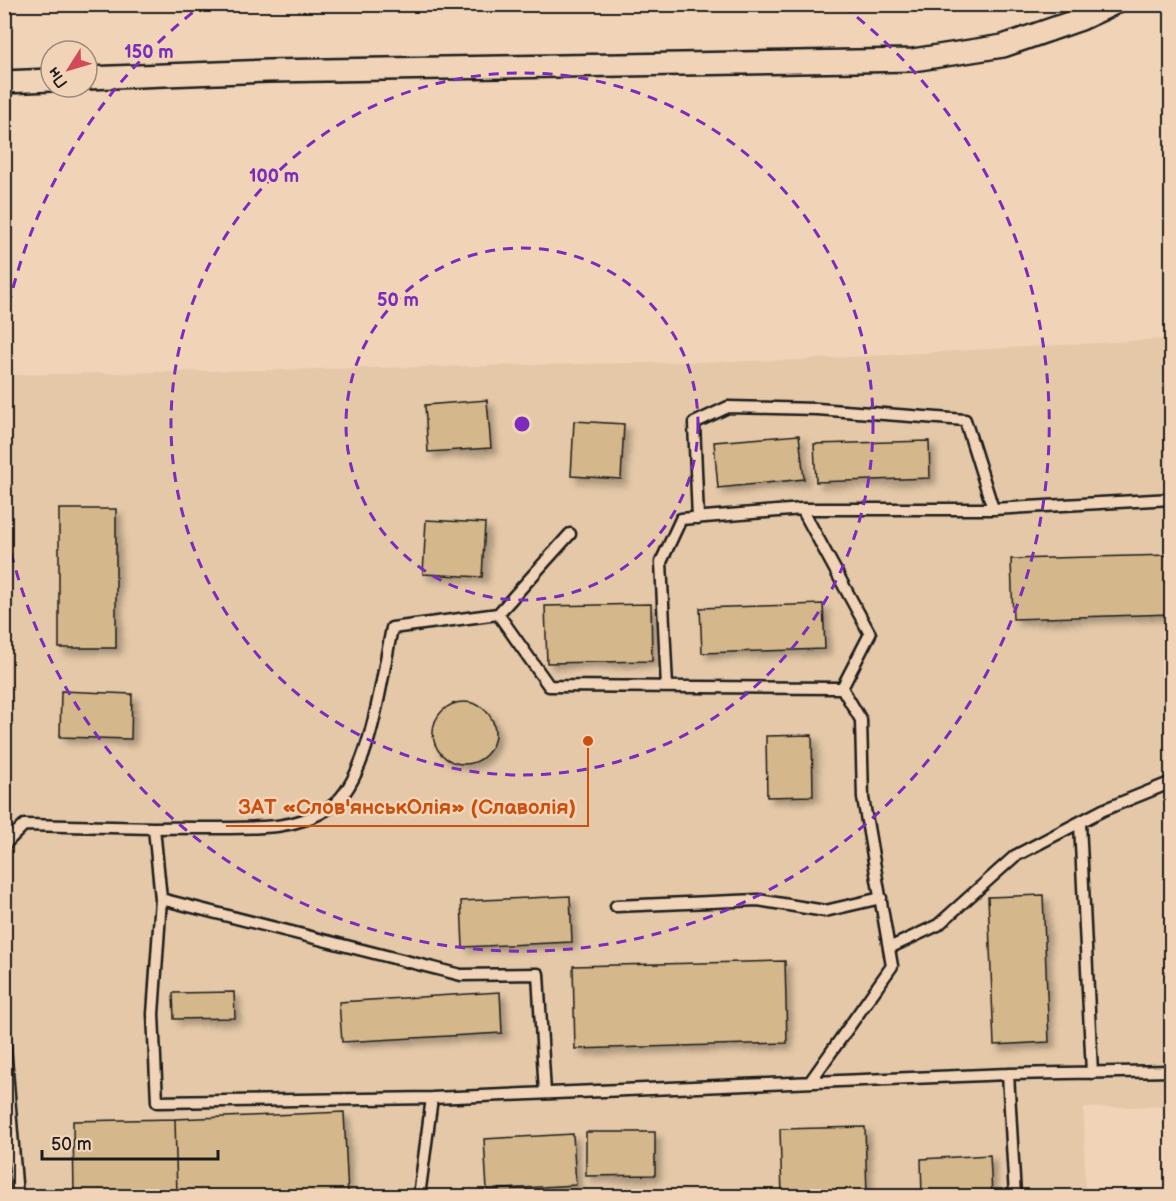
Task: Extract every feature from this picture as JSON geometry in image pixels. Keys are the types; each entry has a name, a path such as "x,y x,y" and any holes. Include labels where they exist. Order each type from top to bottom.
{"street":[{"path":"99,78 268,71 913,60 1003,46 1080,19 1113,4"},
{"path":"4,82 39,81"}],"lane":[{"path":"698,518 694,423 728,407 817,409 965,420 993,509"},
{"path":"667,687 661,562 681,519 802,509 993,509 1172,499"},
{"path":"802,509 870,634 842,688"},
{"path":"4,845 24,825 154,828 277,826 305,820 332,806 351,783 366,751 392,627 498,614 570,534"},
{"path":"498,614 549,686 842,688"},
{"path":"810,1082 892,966 863,798 861,720 842,688"},
{"path":"889,948 938,925 1015,856 1103,810 1172,782"},
{"path":"1080,823 1092,1073"},
{"path":"154,828 161,899 153,1014 158,1102 432,1098 1008,1074 1172,1071"},
{"path":"616,906 758,900 825,911 881,898"},
{"path":"161,899 461,975 538,974 545,1093"},
{"path":"4,1033 17,1197"},
{"path":"1008,1074 1015,1197"},
{"path":"419,1197 432,1098"}],"shaded area":[{"path":"1164,339 1171,342 1171,1106 1084,1108 1085,1196 5,1196 4,375 799,360"}],"building":[{"path":"487,400 491,448 428,452 425,405"},
{"path":"574,421 624,424 621,479 571,476"},
{"path":"799,435 804,479 718,488 714,442"},
{"path":"929,441 930,478 816,482 814,444"},
{"path":"59,509 116,509 116,648 59,648"},
{"path":"426,520 485,523 482,577 423,574"},
{"path":"1172,555 1172,614 1013,619 1011,559"},
{"path":"651,604 652,661 547,663 545,606"},
{"path":"823,604 825,649 702,653 700,608"},
{"path":"61,691 132,694 131,739 60,737"},
{"path":"464,702 476,704 486,711 493,721 495,733 493,745 486,755 476,762 464,764 452,762 442,755 435,745 433,733 435,721 442,711 452,704"},
{"path":"812,735 813,796 767,797 766,736"},
{"path":"1043,895 1049,1042 994,1045 988,897"},
{"path":"570,896 572,942 463,947 461,901"},
{"path":"785,961 787,1043 575,1049 573,966"},
{"path":"234,992 235,1018 174,1019 173,993"},
{"path":"500,992 502,1033 342,1042 339,1002"},
{"path":"344,1112 348,1196 177,1196 175,1119"},
{"path":"175,1119 177,1196 74,1196 73,1121"},
{"path":"865,1127 867,1196 782,1196 780,1129"},
{"path":"586,1132 655,1132 655,1175 586,1176"},
{"path":"573,1134 576,1185 487,1190 484,1139"},
{"path":"990,1155 992,1196 922,1196 921,1159"}],"place":[{"name":"ЗАТ «Слов'янськОлія» (Славолія)","path":"588,741"}]}
